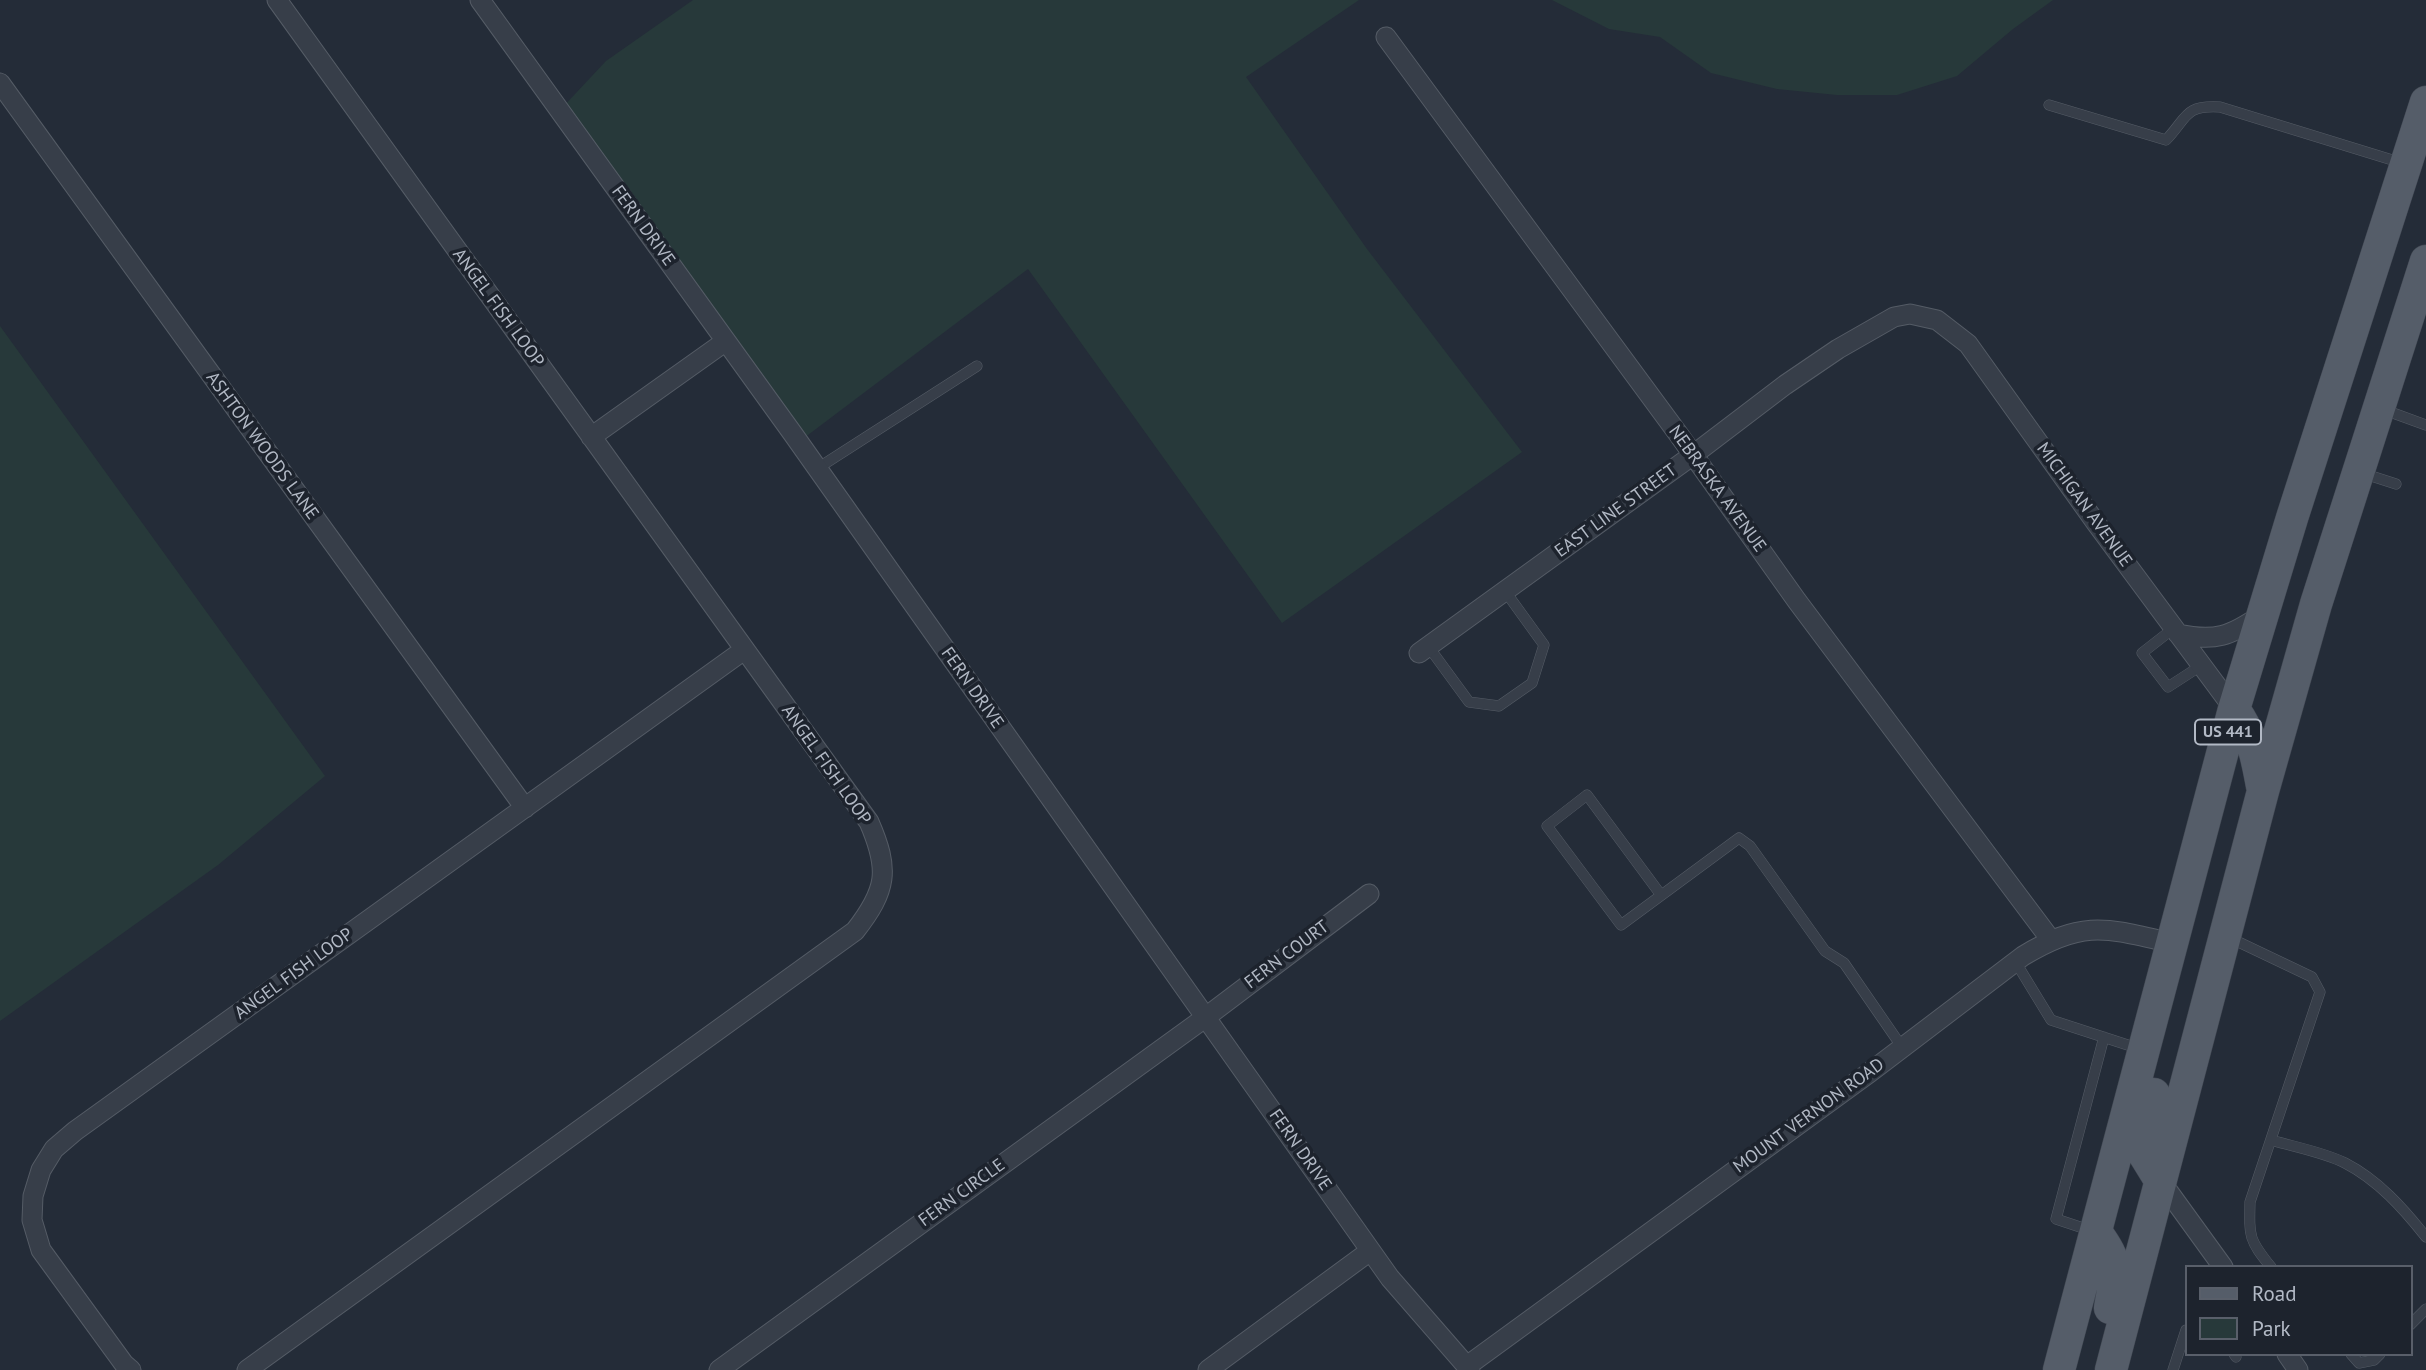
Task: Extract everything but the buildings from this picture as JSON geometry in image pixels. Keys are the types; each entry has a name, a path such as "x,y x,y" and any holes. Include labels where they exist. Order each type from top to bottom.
{"main road":[{"name":"US 441","path":"2059,1370 2261,615 2426,102"},
{"name":"US 441","path":"2111,1370 2263,791 2316,604 2426,261"},
{"path":"2351,337 2358,384 2365,397 2379,408"},
{"path":"2234,709 2248,729 2255,748 2263,791"},
{"path":"2160,1180 2144,1154 2144,1134 2180,995 2171,949"},
{"path":"2094,1370 2111,1305 2116,1269 2111,1253 2096,1232"}],"street":[{"name":"ANGEL FISH LOOP","path":"247,1370 855,931 874,907 883,878 880,849 869,822 276,0"},
{"name":"FERN DRIVE","path":"480,0 818,468 1370,1251 1468,1368"},
{"name":"NEBRASKA AVENUE","path":"1386,37 1797,601 2051,940"},
{"name":"ASHTON WOODS LANE","path":"0,83 525,808"},
{"name":"EAST LINE STREET","path":"1423,650 1693,455 1785,385 1894,317 1910,313 1923,315"},
{"name":"MICHIGAN AVENUE","path":"1923,315 1937,320 1968,344 2234,709"},
{"path":"591,437 726,341"},
{"path":"2176,631 2199,638 2220,637 2239,630 2261,615"},
{"name":"ANGEL FISH LOOP","path":"131,1370 41,1251 32,1220 33,1196 41,1170 54,1149 75,1131 744,650"},
{"name":"FERN COURT","path":"1206,1017 1368,894"},
{"name":"MOUNT VERNON ROAD","path":"1468,1368 2015,961 2051,940 2078,931 2099,929 2116,930 2171,949"},
{"name":"FERN CIRCLE","path":"719,1370 1206,1017"},
{"path":"2160,1180 2222,1265"},
{"path":"1208,1370 1370,1251"}],"lane":[{"path":"2049,105 2166,140 2192,110 2204,106 2220,107 2406,164"},
{"path":"818,468 977,366"},
{"path":"2379,408 2426,425"},
{"path":"2358,472 2396,484"},
{"path":"1423,650 1469,702 1499,706 1532,683 1544,645 1505,590"},
{"path":"2176,631 2142,653 2168,687 2202,665"},
{"path":"1661,895 1587,795 1547,826 1621,925 1739,838 1750,846 1825,951 1844,963 1902,1047"},
{"path":"2225,936 2312,977 2320,992 2250,1202 2249,1234 2255,1247 2269,1265"},
{"path":"2015,961 2051,1020 2144,1050"},
{"path":"2096,1232 2056,1219 2104,1037"},
{"path":"2271,1140 2343,1162 2368,1177 2392,1197 2426,1237"},
{"path":"2412,1323 2426,1309"},
{"path":"2173,1370 2184,1336"},
{"path":"2353,1356 2359,1363 2374,1360 2378,1356"}],"green space":[{"path":"693,0 1359,0 1246,77 1367,249 1522,452 1282,623 1028,269 804,438 561,109 606,61"},
{"path":"1552,0 2053,0 1957,76 1897,95 1837,95 1777,89 1711,73 1660,37 1609,29"},
{"path":"0,326 325,776 218,865 0,1021"}]}
